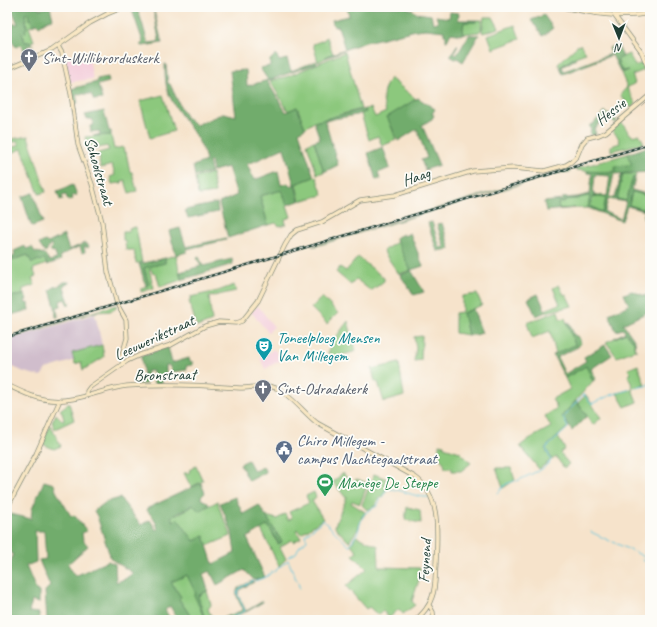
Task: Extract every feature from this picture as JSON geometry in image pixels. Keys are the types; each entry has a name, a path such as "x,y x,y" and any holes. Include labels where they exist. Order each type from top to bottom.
{"street":[{"path":"7,69 45,53 58,46 90,23 124,7"},
{"path":"562,7 614,15 637,15 650,13"},
{"path":"614,15 642,53 650,73"},
{"name":"Schoolstraat","path":"58,46 62,54 71,94 78,145 92,184 102,222 106,266 117,303 125,316 127,324 127,341 121,359 123,363"},
{"name":"Hessie","path":"571,162 587,138 606,132 650,95"},
{"name":"Haag","path":"236,323 244,319 258,301 282,251 294,232 322,222 360,200 395,195 479,169 518,168 544,171 566,165 571,162"},
{"name":"Leeuwerikstraat","path":"88,394 86,391 88,388 134,357 171,345 211,324 223,322 236,323"},
{"path":"7,385 40,399 58,400 57,408 36,454 7,508"},
{"name":"Bronstraat","path":"58,400 121,387 208,385 244,388 266,386 274,387 280,390 292,401"},
{"name":"Feynend","path":"292,401 317,423 418,480 426,487 431,498 436,517 437,530 434,589 428,607 416,620"},
{"path":"428,607 432,610 434,620"}],"shaded area":[{"path":"63,55 90,55 93,79 69,82"},
{"path":"258,306 274,327 268,332 251,312"},
{"path":"95,314 102,345 73,353 74,360 46,369 40,376 24,372 7,364 7,340"},
{"path":"274,349 281,360 265,369 260,358"}],"green space":[{"path":"11,7 38,7 39,9 50,7 53,19 48,20 39,26 37,23 33,26 31,19 29,19 28,13 25,14 27,28 25,29 26,32 22,33 25,42 32,42 33,45 27,46 32,57 30,58 21,45 16,47 9,38 7,39 7,34 12,30 12,27 7,23 18,24"},
{"path":"131,7 136,7 148,43 157,42 159,40 153,7 162,43 143,46 140,45 143,42"},
{"path":"347,7 408,7 408,9 412,9 416,13 431,15 433,23 438,22 436,16 449,18 450,12 459,13 458,20 476,20 476,22 464,22 462,34 451,33 447,41 444,31 426,29 416,30 366,42 326,58 326,56 345,49 338,26 334,27 332,20 349,16"},
{"path":"28,13 29,19 31,19 33,25 29,27 34,41 25,42 22,33 26,32 25,29 27,28 25,14"},
{"path":"543,14 553,28 543,36 531,20 540,17"},
{"path":"484,17 493,17 499,28 483,33"},
{"path":"476,20 482,20 481,30 479,32 462,34 464,22 476,22"},
{"path":"515,25 520,39 493,49 488,35"},
{"path":"469,35 479,35 463,62 450,56 458,45 453,54 457,55"},
{"path":"327,37 333,54 318,62 313,44 324,40"},
{"path":"580,44 586,53 575,57 560,67 558,64"},
{"path":"617,44 623,57 617,60 622,71 629,70 621,73 612,55 563,74 560,67 575,57 576,59 562,67 564,71 611,54 609,48"},
{"path":"345,52 361,109 314,122 305,128 297,107 288,111 270,81 289,76"},
{"path":"276,54 279,61 287,59 291,71 316,61 317,63 267,81 286,112 297,107 305,128 299,132 314,177 295,184 299,201 287,205 282,190 260,196 268,225 228,238 219,203 237,195 228,167 213,171 211,161 209,161 211,172 195,176 193,166 206,161 204,152 195,135 172,101 168,92 165,64 168,84 170,84 187,118 196,125 224,113 236,116 230,71 246,70 247,86 268,80 260,68 270,66 270,60","holes":["284,148 294,185 289,186 288,183 281,185 278,171 254,180 247,164"]},
{"path":"629,54 635,66 644,62 647,69 632,75 635,83 627,88 636,104 631,108 620,95 627,87 621,73 629,70 622,72 617,59"},
{"path":"108,77 109,82 98,85 102,99 94,100 91,94 76,94 78,103 74,104 71,89 97,82 97,79"},
{"path":"390,78 416,99 388,117 396,140 382,146 378,136 369,140 361,114 366,112 365,109 371,108 375,117 386,112 383,102 383,95"},
{"path":"163,95 174,131 150,138 140,101"},
{"path":"418,98 435,109 432,114 434,115 432,119 422,125 439,165 425,170 421,160 427,158 417,129 398,141 387,117"},
{"path":"365,109 366,112 361,114 325,121 338,165 324,172 314,141 320,139 314,122"},
{"path":"104,111 111,135 93,136 100,134 99,131 91,132 90,126 94,125 92,119 87,119 85,115"},
{"path":"605,111 608,115 610,113 617,121 615,123 610,117 604,117 600,124 598,123 597,127 594,128 596,135 590,135 591,128 589,126 591,124 592,125"},
{"path":"620,121 632,136 639,134 644,143 611,151 611,146 620,143 618,137 611,129"},
{"path":"111,135 114,149 123,147 124,152 126,152 130,172 132,172 137,191 129,193 125,180 122,181 122,183 112,184 110,177 115,175 112,165 101,168 98,153 109,150 107,146 94,149 89,145 87,146 85,137"},
{"path":"28,136 46,192 39,194 22,149 8,154 7,149 19,145 18,141 7,144 7,140"},
{"path":"314,141 324,172 317,174 307,144"},
{"path":"383,147 390,168 378,173 380,179 376,180 368,153"},
{"path":"647,147 650,154 650,172 614,174 609,197 615,198 621,175 623,174 617,199 626,201 633,177 635,178 632,190 650,195 647,210 650,211 650,213 648,213 646,220 643,218 645,211 627,206 622,221 588,208 590,196 565,200 564,202 558,203 559,209 575,208 546,211 544,202 590,194 592,174 587,173 587,171 610,173 616,171 615,166 632,165 627,154","holes":["595,175 610,176 607,196 593,194","632,192 649,196 645,210 629,205","593,196 606,198 603,212 591,207","608,199 626,202 621,219 605,212"]},
{"path":"627,154 633,165 615,166 616,171 596,172 575,170 575,169"},
{"path":"569,169 570,172 558,173 312,246"},
{"path":"212,173 215,193 198,194 195,178"},
{"path":"623,174 636,174 635,178 633,178 627,201 617,199"},
{"path":"316,176 323,195 300,201 296,184"},
{"path":"73,185 77,195 72,196 73,199 68,201 66,195 62,196 63,199 60,200 57,191"},
{"path":"282,190 291,217 285,219 286,224 279,226 276,223 268,225 260,196"},
{"path":"632,191 649,196 645,210 629,205"},
{"path":"33,193 43,222 33,226 31,225 22,197"},
{"path":"585,196 590,196 588,208 559,209 558,203 564,202 564,200 578,199"},
{"path":"592,196 606,198 603,212 591,207"},
{"path":"217,203 218,212 188,218 185,210"},
{"path":"432,222 440,248 444,247 437,224 442,223 450,249 437,251 428,223"},
{"path":"136,227 142,263 136,263 134,250 126,250 125,241 123,240 123,232 129,232 129,228"},
{"path":"180,228 186,247 226,238 226,240 187,249 187,252 176,255 169,231"},
{"path":"410,233 423,266 411,270 424,292 414,295 400,275 411,271 395,238 403,234 404,236"},
{"path":"64,235 69,250 85,243 89,246 88,248 84,246 85,252 82,253 80,246 60,256 61,260 47,265 44,258 41,261 39,260 32,263 28,255 12,260 11,257 15,256 14,251 25,246 26,249 32,247 35,252 44,254 49,261 57,259 54,251 52,252 50,249 52,248 51,245 45,253 39,244 45,241 48,243"},
{"path":"397,242 411,270 399,274 385,254 384,250"},
{"path":"28,255 32,263 36,260 44,258 47,264 33,269 36,276 32,278 35,285 23,289 23,294 25,295 13,296 7,303 7,269 10,266 7,265 7,262"},
{"path":"176,255 181,280 160,287 156,273 153,274 151,269 149,269 154,288 141,292 141,288 149,285 144,267 165,263 165,258"},
{"path":"199,257 203,266 232,259 233,264 181,280 180,272 201,266 197,258"},
{"path":"358,257 384,278 384,281 371,291 356,279 351,285 336,272 340,267 346,271"},
{"path":"165,258 165,263 144,268 149,285 146,286 139,264"},
{"path":"64,282 69,282 69,284 65,284 64,287 70,305 68,305 65,299 60,301 61,306 57,307 58,317 56,317 55,306 50,290"},
{"path":"234,285 236,291 209,297 212,321 197,327 189,301 191,300 190,297 218,291"},
{"path":"559,285 564,295 566,294 572,306 546,312 545,310 560,304 553,288"},
{"path":"632,291 645,296 648,295 650,299 650,311 623,324 635,341 636,351 634,342 626,333 614,338 625,332 623,329 616,331 609,314 629,305 624,294"},
{"path":"477,294 482,305 463,313 468,335 455,333 455,313 462,312 462,296"},
{"path":"538,294 546,312 536,316 528,299"},
{"path":"25,295 27,300 25,300 26,304 28,303 29,310 7,316 7,303 13,296"},
{"path":"322,297 338,313 327,324 311,308"},
{"path":"116,305 117,307 113,310 95,312 7,339 7,338"},
{"path":"473,309 482,333 468,335 463,313"},
{"path":"558,311 560,319 565,318 575,345 556,354 550,331 532,338 527,323"},
{"path":"348,321 356,351 333,358 328,353 333,341"},
{"path":"569,322 574,335 579,337 581,343 578,347 557,357 565,374 586,361 584,357 605,345 612,355 591,369 596,379 593,381 586,366 565,378 553,355 575,345 567,323"},
{"path":"626,333 634,341 635,350 617,357 606,342"},
{"path":"422,336 421,360 414,361 416,348 414,337"},
{"path":"102,345 104,357 83,370 81,362 75,364 72,353"},
{"path":"168,347 172,363 189,358 190,362 193,362 193,365 186,366 187,370 172,372 169,365 166,365 166,377 162,377 162,383 154,384 153,371 147,371 146,384 139,384 139,377 144,377 141,356"},
{"path":"399,363 404,396 384,402 378,382 375,382 372,369"},
{"path":"638,365 645,385 633,388 628,375 631,374 628,369"},
{"path":"586,366 593,381 562,416 568,427 545,448 551,460 539,469 520,446 529,439 551,427 545,416 557,408 552,399 570,389 565,378"},
{"path":"632,389 637,402 625,407 617,393"},
{"path":"586,395 601,418 593,425 578,403"},
{"path":"576,401 587,416 572,431 562,416"},
{"path":"69,403 74,420 55,429 52,422 56,414 64,420 60,410"},
{"path":"50,425 61,446 54,449 42,444"},
{"path":"558,437 565,449 560,453 569,464 564,468 556,457 552,460 546,448"},
{"path":"439,444 460,452 471,463 461,471 452,471 452,468 445,468 444,463 439,457"},
{"path":"248,460 254,471 263,467 266,472 249,481 240,464"},
{"path":"196,466 203,481 191,487 184,473 189,473 189,470"},
{"path":"496,468 511,468 515,480 503,488"},
{"path":"343,473 353,486 356,479 368,483 360,504 352,501 351,503 365,512 364,516 362,516 358,529 349,542 335,527 347,497 346,498 333,482"},
{"path":"374,474 387,479 384,485 387,488 382,497 379,497 375,506 367,510 362,505"},
{"path":"44,481 54,484 56,491 71,516 74,515 87,531 82,533 83,540 88,546 68,564 75,576 108,561 115,564 116,582 125,579 133,573 111,559 94,511 106,502 120,498 141,525 150,520 157,531 158,529 155,520 146,509 201,483 205,493 201,499 209,505 199,511 193,505 171,517 173,521 178,519 194,541 204,536 213,564 235,553 232,532 220,503 235,497 243,514 259,505 282,542 279,544 268,525 247,538 265,577 254,580 244,570 217,585 210,571 203,574 208,590 198,596 204,617 194,595 196,594 187,575 171,582 181,597 179,599 193,620 178,620 170,606 165,610 171,620 157,620 156,616 151,620 47,620 45,591 50,586 39,560 46,559 44,531 35,531 36,562 26,566 36,590 39,592 39,603 32,601 29,612 39,613 39,620 7,620 7,561 11,562 13,554 7,551 7,513 31,519 32,509"},
{"path":"314,492 316,497 312,501 323,519 301,534 297,529 296,531 301,538 293,542 291,540 280,547 286,559 279,566 261,529 268,525 278,544 282,542 266,516 277,519 285,514 288,520 292,518 289,512 309,503 306,496"},
{"path":"218,501 220,510 231,536 207,546 204,536 194,541 178,520 173,521 170,517 176,514 177,515 194,505 199,511"},
{"path":"407,507 420,510 421,523 405,520"},
{"path":"356,536 378,546 379,567 420,568 420,577 412,601 415,605 403,614 399,609 389,618 383,611 378,615 369,607 366,609 346,586 367,569 353,555 357,552 351,544"},
{"path":"187,575 197,594 195,595 204,617 198,596 207,591 211,605 208,609 213,620 193,620 179,599 181,597 171,582"},
{"path":"252,581 254,582 239,590 238,595 246,611 263,602 248,611 235,616 236,620 233,620 231,617 224,620 218,620 243,610 237,596 237,591 238,588"}],"waterway":[{"path":"635,388 646,386 650,383"},
{"path":"564,416 584,394 591,404 611,395 631,389"},
{"path":"517,481 542,469 551,461 546,448 568,428 563,417"},
{"path":"498,493 506,484 515,481"},
{"path":"376,507 387,489 429,497"},
{"path":"288,557 296,553 299,547 307,540 305,535 323,520 349,546 358,532 364,514 375,507"},
{"path":"591,532 610,541"},
{"path":"613,542 632,551"},
{"path":"635,552 644,557"},
{"path":"645,557 650,559"},
{"path":"274,572 288,560 296,579"},
{"path":"255,581 266,577 272,572"},
{"path":"297,580 300,589"},
{"path":"234,620 233,617 245,611 237,593 240,588 253,581"}],"railway":[{"path":"7,337 650,144"}],"place":[{"name":"Sint-Willibrorduskerk","path":"29,72"},
{"name":"Toneelploeg Mensen Van Millegem","path":"264,361"},
{"name":"Sint-Odradakerk","path":"263,403"},
{"name":"Chiro Millegem - campus Nachtegaalstraat","path":"284,464"},
{"name":"Manège De Steppe","path":"325,497"}]}
